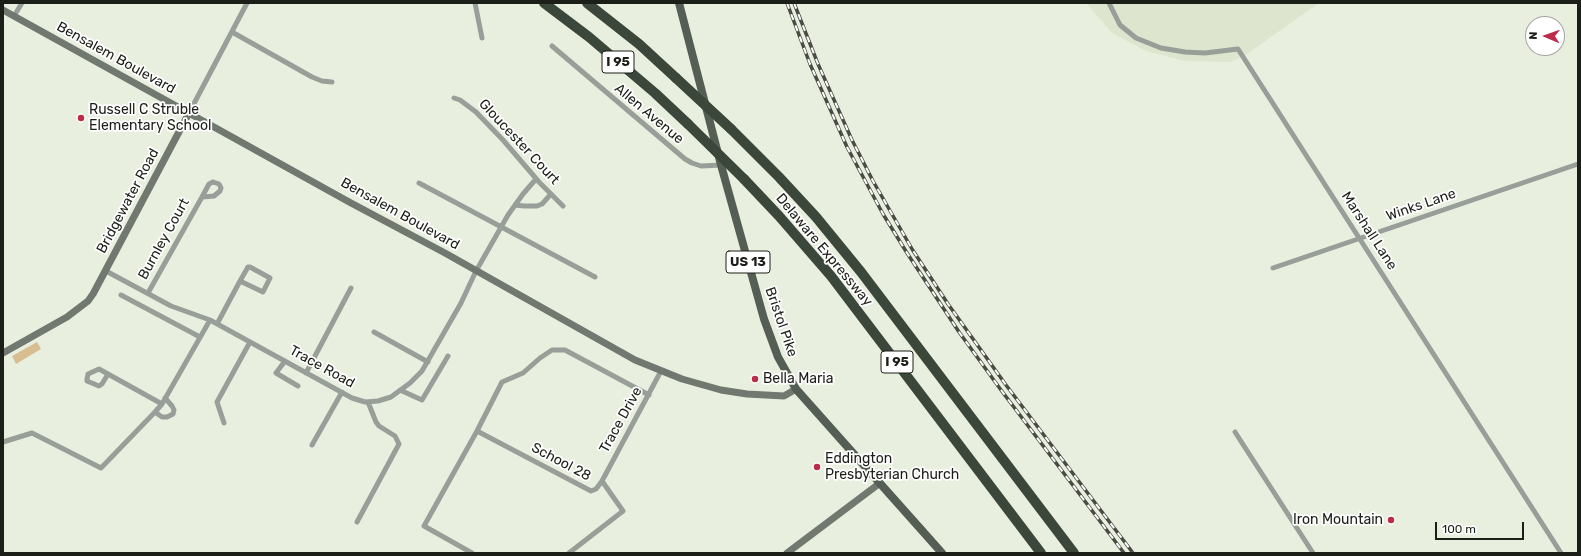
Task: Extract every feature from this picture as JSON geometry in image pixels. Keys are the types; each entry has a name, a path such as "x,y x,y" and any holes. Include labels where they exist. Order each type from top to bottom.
{"highway":[{"name":"Delaware Expressway","path":"544,3 589,37 655,93 744,179 784,221 831,276 1041,553"},
{"name":"Delaware Expressway","path":"587,3 639,44 731,129 779,177 852,260 1074,553"}],"main road":[{"name":"Bristol Pike","path":"679,3 721,165 767,329 782,364 796,389 939,552"},
{"name":"Bensalem Boulevard","path":"3,10 476,271 624,355 661,371 708,387 747,394 784,396 796,389"},
{"name":"Bridgewater Road","path":"3,352 56,324 79,308 93,294 189,113"},
{"path":"787,553 880,483"}],"street":[{"path":"14,16 22,3"},
{"name":"Bridgewater Road","path":"189,113 247,3"},
{"path":"475,3 482,38"},
{"name":"Marshall Lane","path":"1109,3 1120,25 1136,38 1161,48 1205,54 1238,49 1561,553"},
{"path":"232,32 312,77 322,81 332,82"},
{"name":"Allen Avenue","path":"552,46 685,159 701,166 721,165"},
{"name":"Gloucester Court","path":"454,98 460,100 476,112 503,140 536,179 563,206"},
{"name":"Winks Lane","path":"1272,268 1578,164"},
{"name":"Trace Road","path":"106,271 171,306 210,320 352,398 368,402 382,400 391,397 400,390 419,374 428,362 501,227 515,204 536,179"},
{"path":"420,183 595,277"},
{"path":"515,204 537,206 542,204 551,194"},
{"name":"Burnley Court","path":"148,294 202,197"},
{"path":"217,324 240,281 249,266 270,278 263,292 240,281"},
{"path":"306,373 351,288"},
{"path":"121,295 200,337"},
{"path":"3,442 32,433 101,468 162,404 210,320"},
{"path":"374,332 428,362"},
{"path":"224,423 217,402 250,342"},
{"path":"472,553 424,526 477,431 502,382 523,373 552,350 566,350 649,395"},
{"path":"400,390 422,400 448,356"},
{"path":"285,361 276,373 298,386"},
{"name":"Trace Drive","path":"602,481 661,371"},
{"path":"108,374 162,404"},
{"path":"312,445 342,392"},
{"path":"155,412 162,417 167,418 173,414 174,410 172,406 165,398"},
{"path":"357,522 399,444 395,436 379,426 376,422 368,402"},
{"name":"School 28","path":"477,431 591,491 596,489 602,481 623,511 569,553"},
{"path":"1235,432 1313,553"}],"shaded area":[{"path":"1086,3 1319,3 1247,54 1231,62 1185,61 1146,51 1112,33"},
{"path":"37,342 41,349 16,364 12,356"}],"railway":[{"path":"787,3 810,64 847,147 883,214 959,332 1124,553"},
{"path":"794,3 818,64 852,140 873,181 912,249 948,304 1006,385 1133,553"}],"place":[{"name":"Russell C Struble Elementary School","path":"81,118"},
{"name":"Bella Maria","path":"755,379"},
{"name":"Eddington Presbyterian Church","path":"817,467"},
{"name":"Iron Mountain","path":"1391,520"}]}
